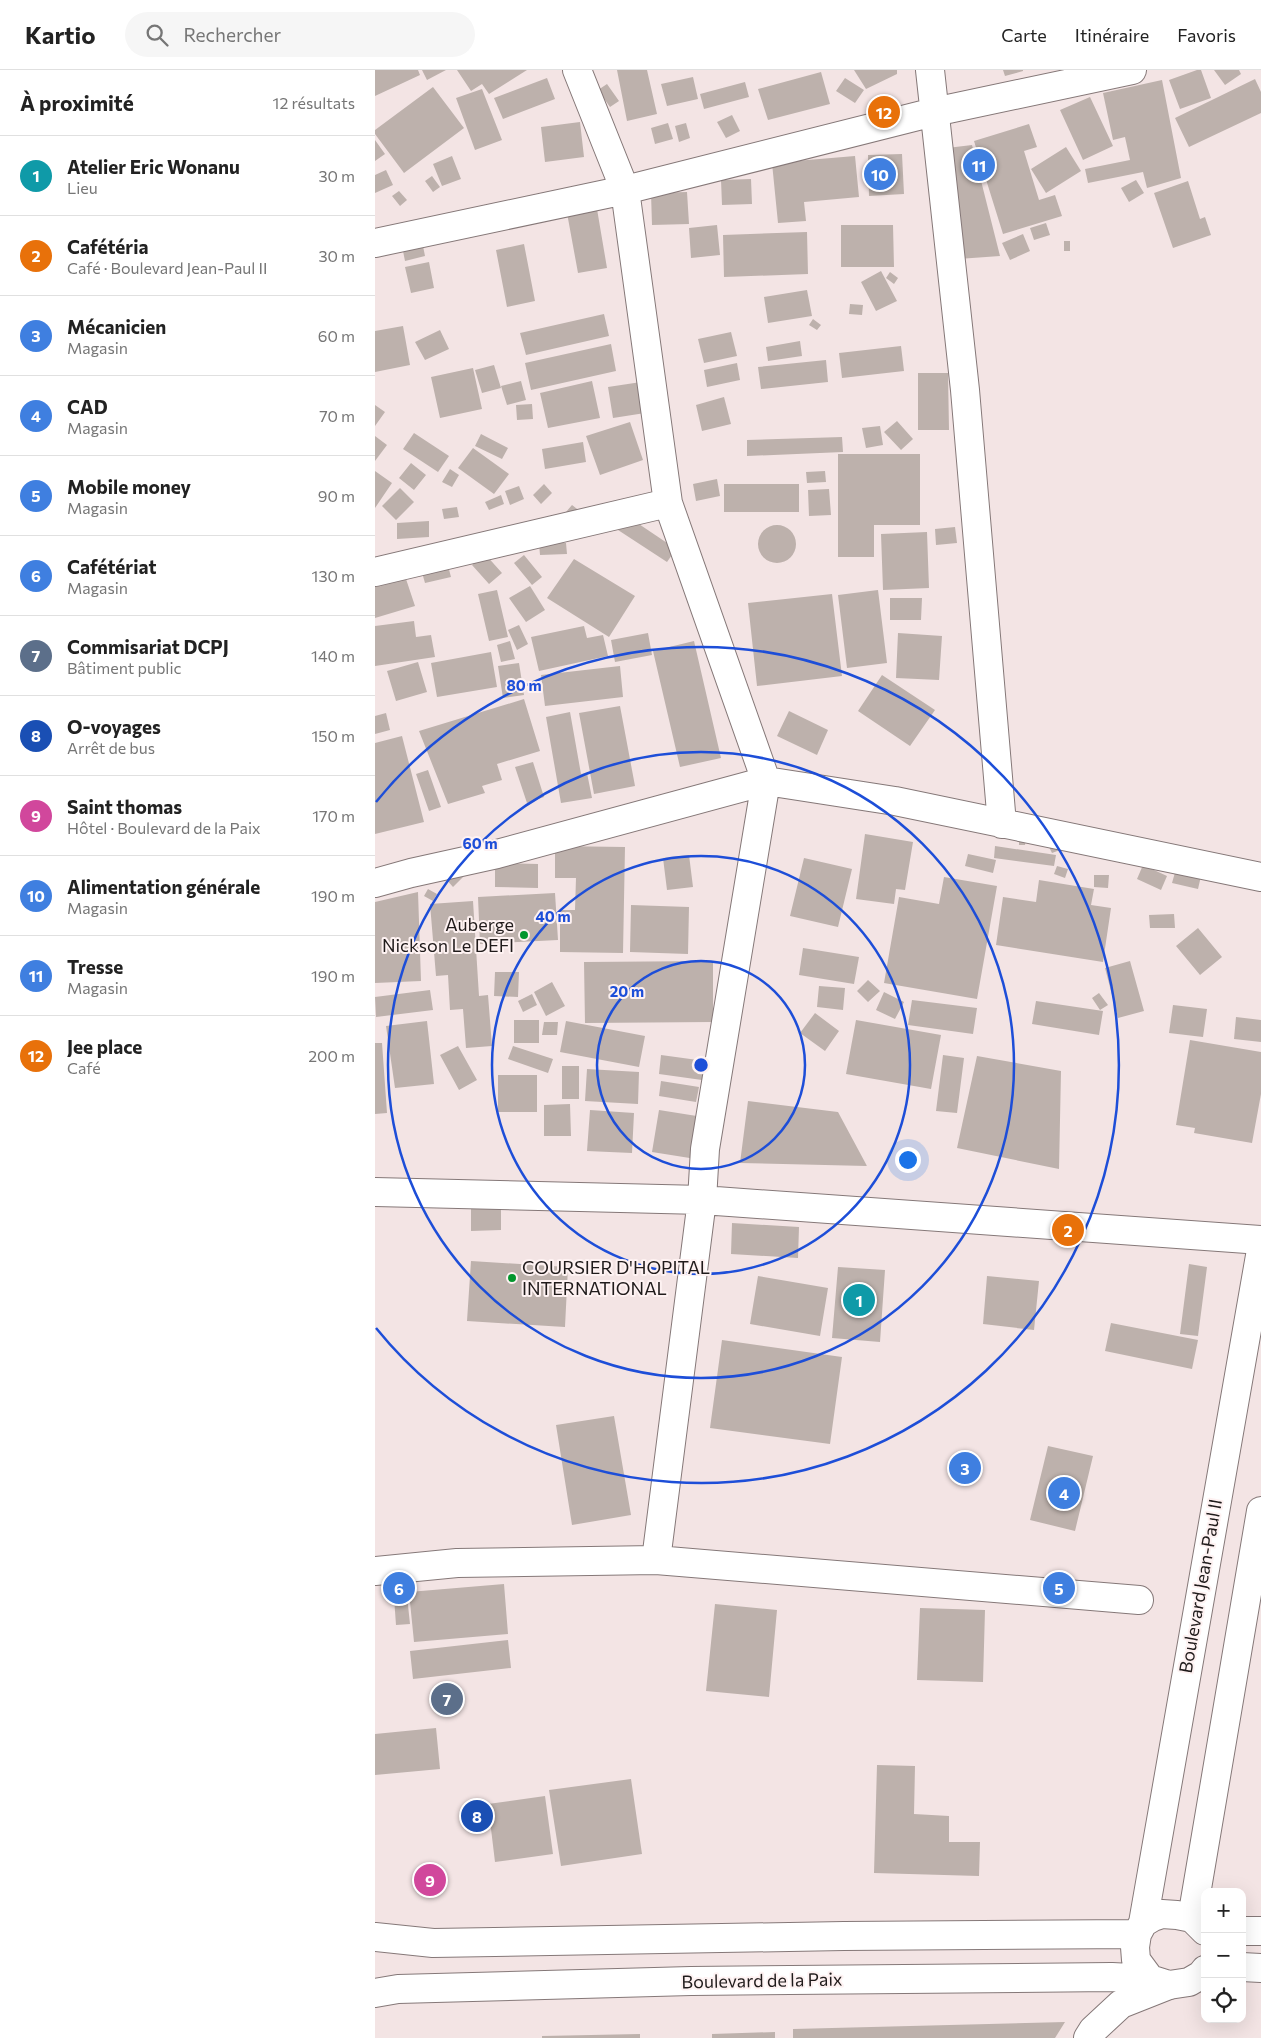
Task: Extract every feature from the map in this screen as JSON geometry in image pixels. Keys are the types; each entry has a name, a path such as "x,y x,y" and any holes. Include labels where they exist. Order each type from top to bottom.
{"street":[{"path":"577,70 625,190 668,503 766,781 705,1149 702,1200 656,1560"},
{"path":"930,70 933,112 967,408 1002,824"},
{"path":"375,243 625,190 933,112 1131,70"},
{"path":"375,572 668,503"},
{"path":"375,883 497,854 766,781 895,801 1261,877"},
{"path":"375,1192 702,1200 1261,1240"},
{"name":"Boulevard Jean-Paul II","path":"1159,1982 1136,1960 1135,1947 1140,1928 1261,1250"},
{"path":"375,1937 433,1943 1140,1928 1153,1916 1162,1914 1199,1925 1261,1511"},
{"path":"375,1571 457,1563 656,1560 1139,1600"},
{"path":"1246,1931 1261,1931"},
{"path":"1246,1967 1261,1968"},
{"path":"1088,2038 1093,2030 1121,2004 1159,1982 1189,1982 1201,1975"},
{"name":"Boulevard de la Paix","path":"375,1993 398,1989 691,1981 1112,1977 1159,1982"}],"building":[{"path":"375,70 418,70 420,75 375,96"},
{"path":"422,70 446,70 427,80"},
{"path":"457,70 527,70 489,94 482,84 471,91"},
{"path":"617,70 647,70 657,114 627,121"},
{"path":"854,70 897,70 897,74 866,89"},
{"path":"1003,70 1023,70 1023,71 1005,76"},
{"path":"1201,70 1211,98 1180,109 1169,80"},
{"path":"1214,70 1239,70 1241,74 1225,85"},
{"path":"821,72 830,104 768,120 758,89"},
{"path":"693,77 698,99 667,106 661,84"},
{"path":"547,78 555,99 503,119 494,98"},
{"path":"845,78 864,90 855,103 836,91"},
{"path":"1255,79 1261,92 1261,113 1189,147 1175,118"},
{"path":"1162,80 1181,178 1147,188 1143,172 1088,183 1085,169 1130,160 1125,137 1113,140 1103,93"},
{"path":"745,82 749,97 704,109 700,94"},
{"path":"607,84 619,101 610,107 598,90"},
{"path":"433,87 464,128 404,173 375,134 375,130"},
{"path":"482,89 502,140 475,150 456,98"},
{"path":"1090,97 1113,146 1083,160 1060,110"},
{"path":"732,115 740,131 726,138 717,122"},
{"path":"580,122 584,157 545,162 541,127"},
{"path":"668,123 673,139 655,144 651,128"},
{"path":"686,123 690,138 679,142 675,126"},
{"path":"1029,124 1037,147 1024,151 1039,200 1055,195 1062,216 1003,234 974,141"},
{"path":"375,140 385,154 375,161"},
{"path":"972,145 1000,256 958,259 939,149"},
{"path":"1066,147 1081,171 1046,193 1031,169"},
{"path":"902,154 904,194 869,196 868,155"},
{"path":"452,156 461,179 442,186 433,164"},
{"path":"855,156 859,197 804,202 806,221 778,223 772,163"},
{"path":"386,170 393,185 375,193 375,175"},
{"path":"432,176 440,187 433,192 425,181"},
{"path":"751,179 752,204 722,205 721,180"},
{"path":"1136,180 1144,193 1129,202 1121,188"},
{"path":"1188,181 1200,219 1205,217 1211,235 1173,248 1154,193"},
{"path":"399,191 407,200 400,206 392,196"},
{"path":"687,192 689,224 652,225 651,193"},
{"path":"597,209 607,268 578,273 567,213"},
{"path":"1046,223 1050,235 1034,240 1030,228"},
{"path":"717,225 720,255 691,258 689,228"},
{"path":"841,225 893,225 894,267 841,267"},
{"path":"807,232 808,274 724,277 723,235"},
{"path":"1023,234 1030,251 1010,260 1002,243"},
{"path":"1064,241 1070,241 1070,251 1064,251"},
{"path":"524,244 535,301 507,307 496,250"},
{"path":"423,246 425,256 405,261 403,251"},
{"path":"429,262 434,288 411,293 405,267"},
{"path":"881,271 897,301 876,311 861,282"},
{"path":"890,272 898,278 894,284 886,278"},
{"path":"807,290 812,316 768,323 764,297"},
{"path":"850,304 863,305 862,315 849,314"},
{"path":"604,314 609,336 526,355 520,333"},
{"path":"813,319 821,325 817,330 809,325"},
{"path":"403,326 410,365 375,372 375,331"},
{"path":"440,330 449,349 425,360 415,342"},
{"path":"731,332 737,356 704,363 698,339"},
{"path":"800,341 802,356 768,361 766,347"},
{"path":"611,344 616,371 531,390 525,363"},
{"path":"901,346 904,371 842,378 839,353"},
{"path":"826,360 828,382 761,389 758,367"},
{"path":"737,363 740,380 707,387 704,370"},
{"path":"494,365 501,388 482,393 475,370"},
{"path":"473,368 482,409 440,418 431,377"},
{"path":"918,373 948,373 949,430 918,430"},
{"path":"521,381 526,400 507,405 501,386"},
{"path":"592,381 600,418 548,428 540,393"},
{"path":"641,382 645,413 613,418 608,387"},
{"path":"724,397 731,424 702,431 696,405"},
{"path":"532,404 533,419 517,420 516,405"},
{"path":"375,405 385,412 375,426"},
{"path":"897,421 913,439 901,450 884,432"},
{"path":"630,422 643,460 600,475 586,436"},
{"path":"880,426 883,445 866,448 862,428"},
{"path":"414,433 449,456 438,472 403,449"},
{"path":"481,434 508,448 502,459 475,446"},
{"path":"375,436 387,445 375,461"},
{"path":"842,437 843,452 747,456 747,440"},
{"path":"583,442 586,462 545,469 542,449"},
{"path":"473,448 509,474 494,494 458,468"},
{"path":"838,454 920,454 920,525 874,525 874,557 838,557"},
{"path":"411,463 426,475 414,490 399,478"},
{"path":"450,469 459,475 452,487 442,482"},
{"path":"375,471 392,483 375,508"},
{"path":"825,471 826,482 807,483 806,472"},
{"path":"717,479 720,496 696,501 693,484"},
{"path":"544,484 552,493 541,504 533,495"},
{"path":"724,484 799,484 799,512 724,512"},
{"path":"519,486 524,499 510,505 505,491"},
{"path":"400,488 414,502 396,520 382,506"},
{"path":"829,489 831,515 809,516 808,490"},
{"path":"501,495 504,504 489,510 485,502"},
{"path":"572,505 581,512 574,520 566,512"},
{"path":"457,507 459,517 444,519 442,509"},
{"path":"627,516 676,549 667,562 618,530"},
{"path":"429,521 429,537 397,539 397,523"},
{"path":"777,525 790,531 796,544 790,557 777,563 764,557 758,544 764,531"},
{"path":"955,527 957,543 936,545 935,529"},
{"path":"927,532 929,588 883,590 881,534"},
{"path":"539,543 566,543 567,554 540,555"},
{"path":"485,554 502,573 489,584 472,565"},
{"path":"524,555 542,577 532,585 514,563"},
{"path":"574,559 635,596 609,637 547,598"},
{"path":"447,562 451,577 425,583 421,569"},
{"path":"405,576 415,606 375,618 375,586"},
{"path":"530,586 545,610 526,622 509,598"},
{"path":"497,590 508,637 489,641 478,594"},
{"path":"878,590 887,663 847,668 838,595"},
{"path":"832,594 842,676 757,686 748,603"},
{"path":"890,598 922,598 921,620 890,620"},
{"path":"414,621 416,637 431,635 435,657 375,666 375,626"},
{"path":"519,625 528,644 517,650 508,630"},
{"path":"584,626 587,638 603,635 608,656 539,671 531,637"},
{"path":"648,633 652,655 615,662 611,640"},
{"path":"898,633 942,636 939,680 896,678"},
{"path":"510,641 515,659 501,662 497,645"},
{"path":"694,641 721,758 680,767 653,651"},
{"path":"491,652 497,687 437,697 431,663"},
{"path":"418,662 427,692 396,701 387,671"},
{"path":"519,663 524,695 503,698 498,666"},
{"path":"620,666 623,697 545,706 541,675"},
{"path":"882,675 935,710 910,746 858,711"},
{"path":"524,699 540,751 497,764 502,780 482,786 485,793 448,804 419,731"},
{"path":"620,706 635,786 594,794 579,713"},
{"path":"789,711 828,730 817,755 777,736"},
{"path":"570,712 581,774 587,773 592,798 561,803 546,717"},
{"path":"386,713 390,730 375,734 375,716"},
{"path":"402,736 424,822 375,834 375,743"},
{"path":"533,762 544,797 527,803 515,767"},
{"path":"428,770 441,807 429,811 416,774"},
{"path":"865,834 913,842 905,890 896,889 894,904 856,899"},
{"path":"1019,839 1026,839 1025,845 1019,845"},
{"path":"1055,841 1060,850 1052,853 1048,845"},
{"path":"555,846 625,847 623,953 560,952 560,910 575,910 576,878 555,878"},
{"path":"995,846 1056,855 1054,866 994,858"},
{"path":"968,854 996,860 993,873 965,866"},
{"path":"689,855 693,887 667,890 663,858"},
{"path":"804,858 852,869 838,927 790,916"},
{"path":"495,863 538,864 538,888 495,887"},
{"path":"1143,865 1167,876 1161,890 1137,879"},
{"path":"1057,866 1068,869 1065,878 1054,874"},
{"path":"457,868 465,875 453,887 446,879"},
{"path":"1176,869 1201,876 1198,889 1172,883"},
{"path":"1094,875 1109,875 1108,888 1094,887"},
{"path":"944,877 997,886 977,999 884,983 899,897 939,904"},
{"path":"1039,880 1094,889 1091,905 1111,908 1103,962 996,945 1003,897 1036,902"},
{"path":"428,889 437,894 433,901 424,896"},
{"path":"418,892 421,981 375,983 375,902"},
{"path":"555,893 558,940 480,944 478,897"},
{"path":"473,901 479,996 488,995 492,1046 466,1048 463,1009 450,1010 448,975 436,976 430,904"},
{"path":"631,905 689,907 688,954 630,952"},
{"path":"1174,914 1175,928 1150,928 1149,915"},
{"path":"1198,928 1222,957 1200,975 1176,946"},
{"path":"803,948 859,957 854,984 799,975"},
{"path":"713,961 713,1022 585,1023 584,962"},
{"path":"1130,961 1144,1011 1118,1018 1105,968"},
{"path":"495,972 519,972 518,997 494,996"},
{"path":"868,980 880,991 868,1002 857,991"},
{"path":"552,982 565,1006 546,1016 534,992"},
{"path":"819,986 845,988 843,1010 817,1007"},
{"path":"430,990 433,1010 376,1017 375,997"},
{"path":"884,992 904,1002 895,1019 876,1010"},
{"path":"1099,993 1108,1005 1100,1010 1092,998"},
{"path":"532,994 537,1005 523,1012 518,1001"},
{"path":"912,1000 977,1008 973,1034 908,1025"},
{"path":"1036,1001 1103,1011 1099,1035 1032,1024"},
{"path":"1173,1005 1207,1009 1203,1037 1169,1033"},
{"path":"815,1013 839,1031 825,1051 800,1033"},
{"path":"1236,1017 1261,1020 1261,1042 1234,1039"},
{"path":"514,1020 539,1020 539,1043 514,1043"},
{"path":"856,1020 941,1035 931,1089 846,1074"},
{"path":"427,1021 434,1084 395,1088 386,1026"},
{"path":"566,1021 645,1036 639,1067 560,1052"},
{"path":"544,1022 558,1022 557,1035 542,1035"},
{"path":"1190,1040 1261,1052 1261,1094 1252,1143 1194,1133 1195,1128 1176,1125"},
{"path":"375,1043 382,1043 387,1113 375,1114"},
{"path":"458,1046 477,1080 459,1090 440,1055"},
{"path":"513,1046 553,1059 548,1073 508,1059"},
{"path":"661,1055 705,1061 702,1080 659,1074"},
{"path":"943,1055 964,1058 957,1113 936,1111"},
{"path":"977,1056 1061,1071 1059,1169 957,1148"},
{"path":"562,1066 579,1066 579,1099 562,1099"},
{"path":"587,1069 639,1072 638,1104 585,1101"},
{"path":"498,1075 537,1075 537,1112 498,1112"},
{"path":"661,1081 699,1087 696,1102 659,1096"},
{"path":"748,1101 838,1112 867,1166 740,1163"},
{"path":"570,1104 571,1136 544,1136 544,1105"},
{"path":"590,1110 634,1113 632,1153 587,1151"},
{"path":"659,1110 703,1117 696,1159 652,1152"},
{"path":"501,1208 501,1230 471,1231 471,1209"},
{"path":"732,1223 799,1227 798,1258 731,1254"},
{"path":"471,1261 568,1267 565,1327 467,1321"},
{"path":"1189,1264 1207,1267 1198,1336 1180,1334"},
{"path":"838,1267 885,1270 880,1342 832,1338"},
{"path":"758,1276 828,1288 820,1336 750,1324"},
{"path":"987,1276 1039,1281 1034,1330 983,1324"},
{"path":"1111,1323 1198,1340 1192,1369 1105,1351"},
{"path":"722,1340 842,1357 830,1444 710,1428"},
{"path":"614,1416 631,1515 572,1525 556,1425"},
{"path":"1048,1446 1093,1456 1075,1531 1030,1520"},
{"path":"504,1584 508,1634 414,1642 409,1592"},
{"path":"407,1596 410,1624 396,1625 394,1597"},
{"path":"715,1604 777,1610 769,1697 706,1691"},
{"path":"920,1608 985,1610 983,1682 917,1680"},
{"path":"508,1640 511,1668 413,1679 410,1651"},
{"path":"436,1728 440,1769 375,1775 375,1734"},
{"path":"877,1765 915,1766 914,1814 949,1816 949,1842 980,1842 979,1876 874,1873"},
{"path":"631,1779 642,1854 561,1866 549,1790"},
{"path":"545,1796 553,1854 495,1862 488,1804"},
{"path":"1065,2022 1055,2038 793,2038 793,2029"},
{"path":"775,2032 775,2038 712,2038 712,2034"},
{"path":"640,2034 640,2038 542,2038 542,2036"}],"place":[{"name":"Jee place","path":"884,112"},
{"name":"Tresse","path":"979,165"},
{"name":"Alimentation générale","path":"880,174"},
{"name":"Auberge Nickson Le DEFI","path":"524,935"},
{"name":"Cafétéria","path":"1068,1230"},
{"name":"COURSIER D'HOPITAL INTERNATIONAL","path":"512,1278"},
{"name":"Atelier Eric Wonanu","path":"859,1300"},
{"name":"Mécanicien","path":"965,1468"},
{"name":"CAD","path":"1064,1493"},
{"name":"Cafétériat","path":"399,1588"},
{"name":"Mobile money","path":"1059,1588"},
{"name":"Commisariat DCPJ","path":"447,1699"},
{"name":"O-voyages","path":"477,1816"},
{"name":"Saint thomas","path":"430,1880"}]}
